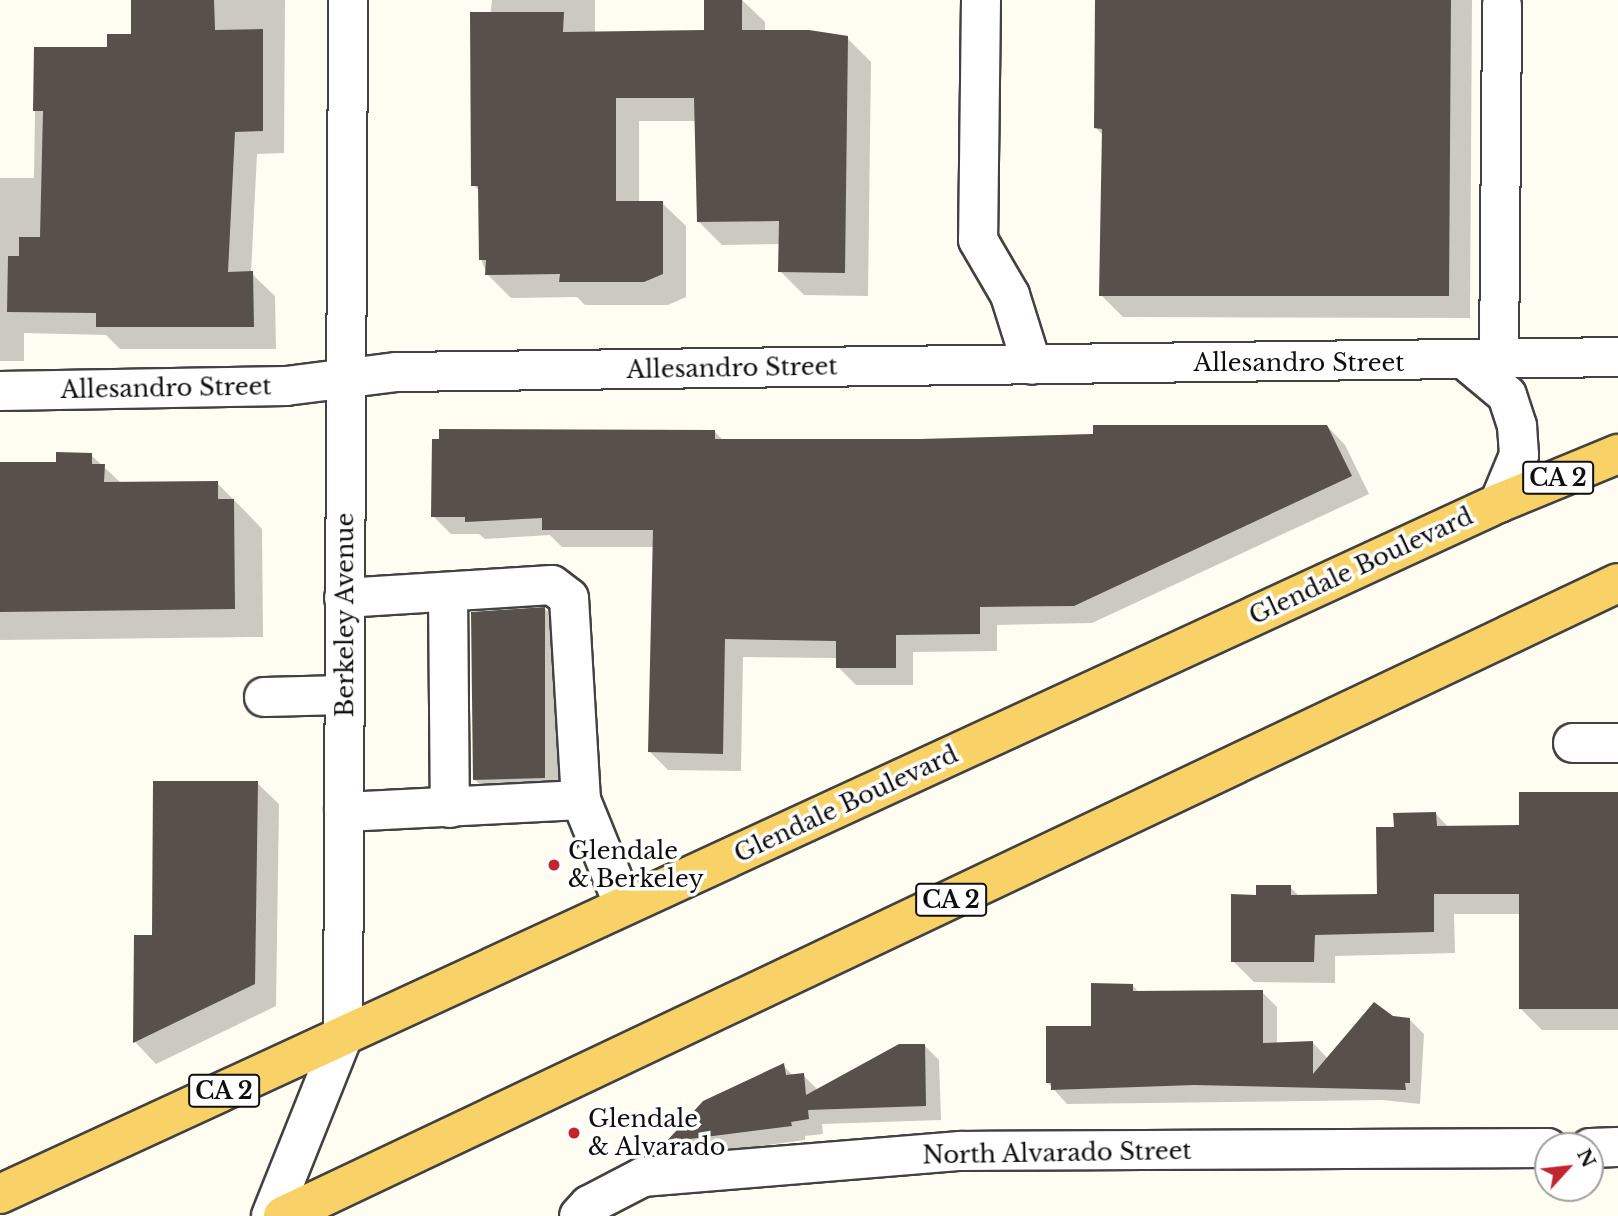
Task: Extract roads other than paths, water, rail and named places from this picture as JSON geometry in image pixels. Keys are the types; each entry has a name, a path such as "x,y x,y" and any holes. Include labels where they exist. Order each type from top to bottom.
{"main road":[{"name":"Glendale Boulevard","path":"0,1194 1499,503 1618,454"},
{"name":"CA 2","path":"283,1216 1618,583"},
{"name":"CA 2","path":"0,1167 105,1146"}],"street":[{"name":"Berkeley Avenue","path":"271,1216 343,1035 348,0"},
{"path":"981,0 978,240 1010,295 1032,365"},
{"path":"1499,503 1520,455 1517,426 1507,395 1482,361 1502,5"},
{"name":"Allesandro Street","path":"0,391 286,386 397,372 1482,361 1618,357"},
{"path":"344,598 552,585 569,598 581,800 624,906"},
{"path":"448,592 450,808"},
{"path":"264,697 344,695"},
{"path":"1573,743 1618,743"},
{"path":"344,812 581,800"},
{"name":"North Alvarado Street","path":"579,1216 589,1205 643,1177 960,1151 1534,1148"}],"place":[{"name":"Glendale & Berkeley","path":"554,865"},
{"name":"Glendale & Alvarado","path":"574,1133"}]}
